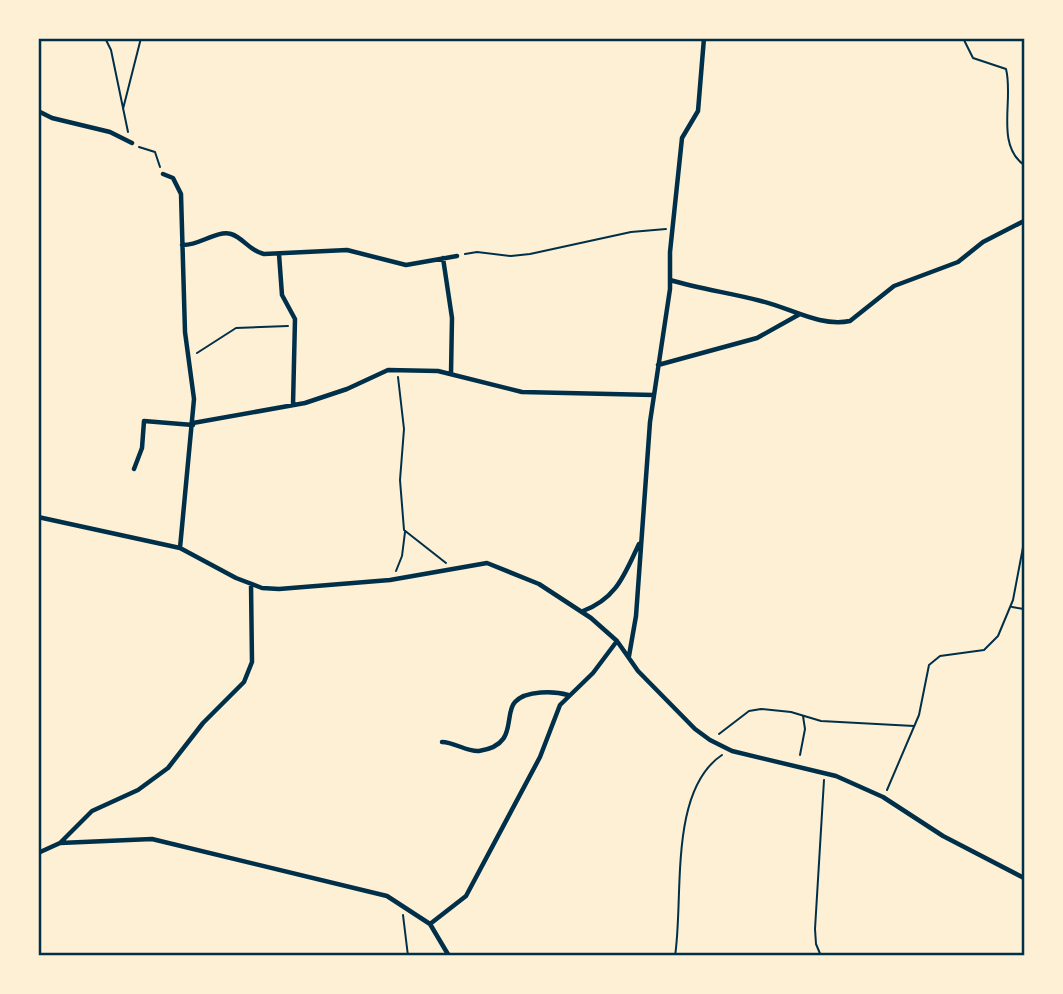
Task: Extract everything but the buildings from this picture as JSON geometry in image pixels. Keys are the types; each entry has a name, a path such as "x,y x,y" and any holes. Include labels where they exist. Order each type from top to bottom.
{"street":[{"path":"629,657 636,616 653,395 670,280 682,138 698,111 704,38"},
{"path":"38,111 52,118 110,132 132,143"},
{"path":"163,174 179,185 193,424 180,548"},
{"path":"670,280 763,301 815,320 850,321 894,286 958,262 983,242 1024,221"},
{"path":"182,245 227,234 233,235 251,251 279,254 347,250 406,265 457,256"},
{"path":"279,254 282,295 292,311 296,327 293,405"},
{"path":"443,258 452,318 451,374"},
{"path":"658,366 757,338 800,314"},
{"path":"134,469 142,448 144,421 193,424 293,405 333,395 388,370 451,374 522,392 653,395"},
{"path":"38,517 107,535 180,548 251,584 279,589 390,580 487,563 539,584 583,611 617,641 638,671 695,729 710,740 732,751 825,771 883,797 943,836 1024,878"},
{"path":"583,611 606,600 620,585 641,540"},
{"path":"38,853 60,843 92,811 138,790 168,768 203,723 244,682 252,662 251,584"},
{"path":"430,924 466,896 520,798 540,757 554,717 568,695 593,673 617,641"},
{"path":"442,742 481,750 497,743 506,735 513,707 518,700 550,692 568,695"},
{"path":"60,843 141,839 165,842 387,896 430,924 449,956"}],"path":[{"path":"105,38 111,50 132,143 155,152 163,174"},
{"path":"123,111 141,38"},
{"path":"963,38 965,48 978,61 1006,69 1009,143 1013,155 1024,165"},
{"path":"457,256 477,252 510,256 530,254 631,232 673,228"},
{"path":"188,357 236,328 296,327"},
{"path":"390,580 402,556 405,531 400,480 404,425 396,369"},
{"path":"405,531 453,567"},
{"path":"883,797 915,727 932,661 955,653 984,650 998,636 1011,607 1024,542"},
{"path":"1011,607 1024,609"},
{"path":"710,740 749,711 761,709 803,715 821,721 915,727"},
{"path":"800,755 805,729 803,715"},
{"path":"675,956 679,929 680,859 688,812 704,772 713,761 732,751"},
{"path":"821,956 816,944 815,929 825,771"},
{"path":"401,904 408,956"}]}
